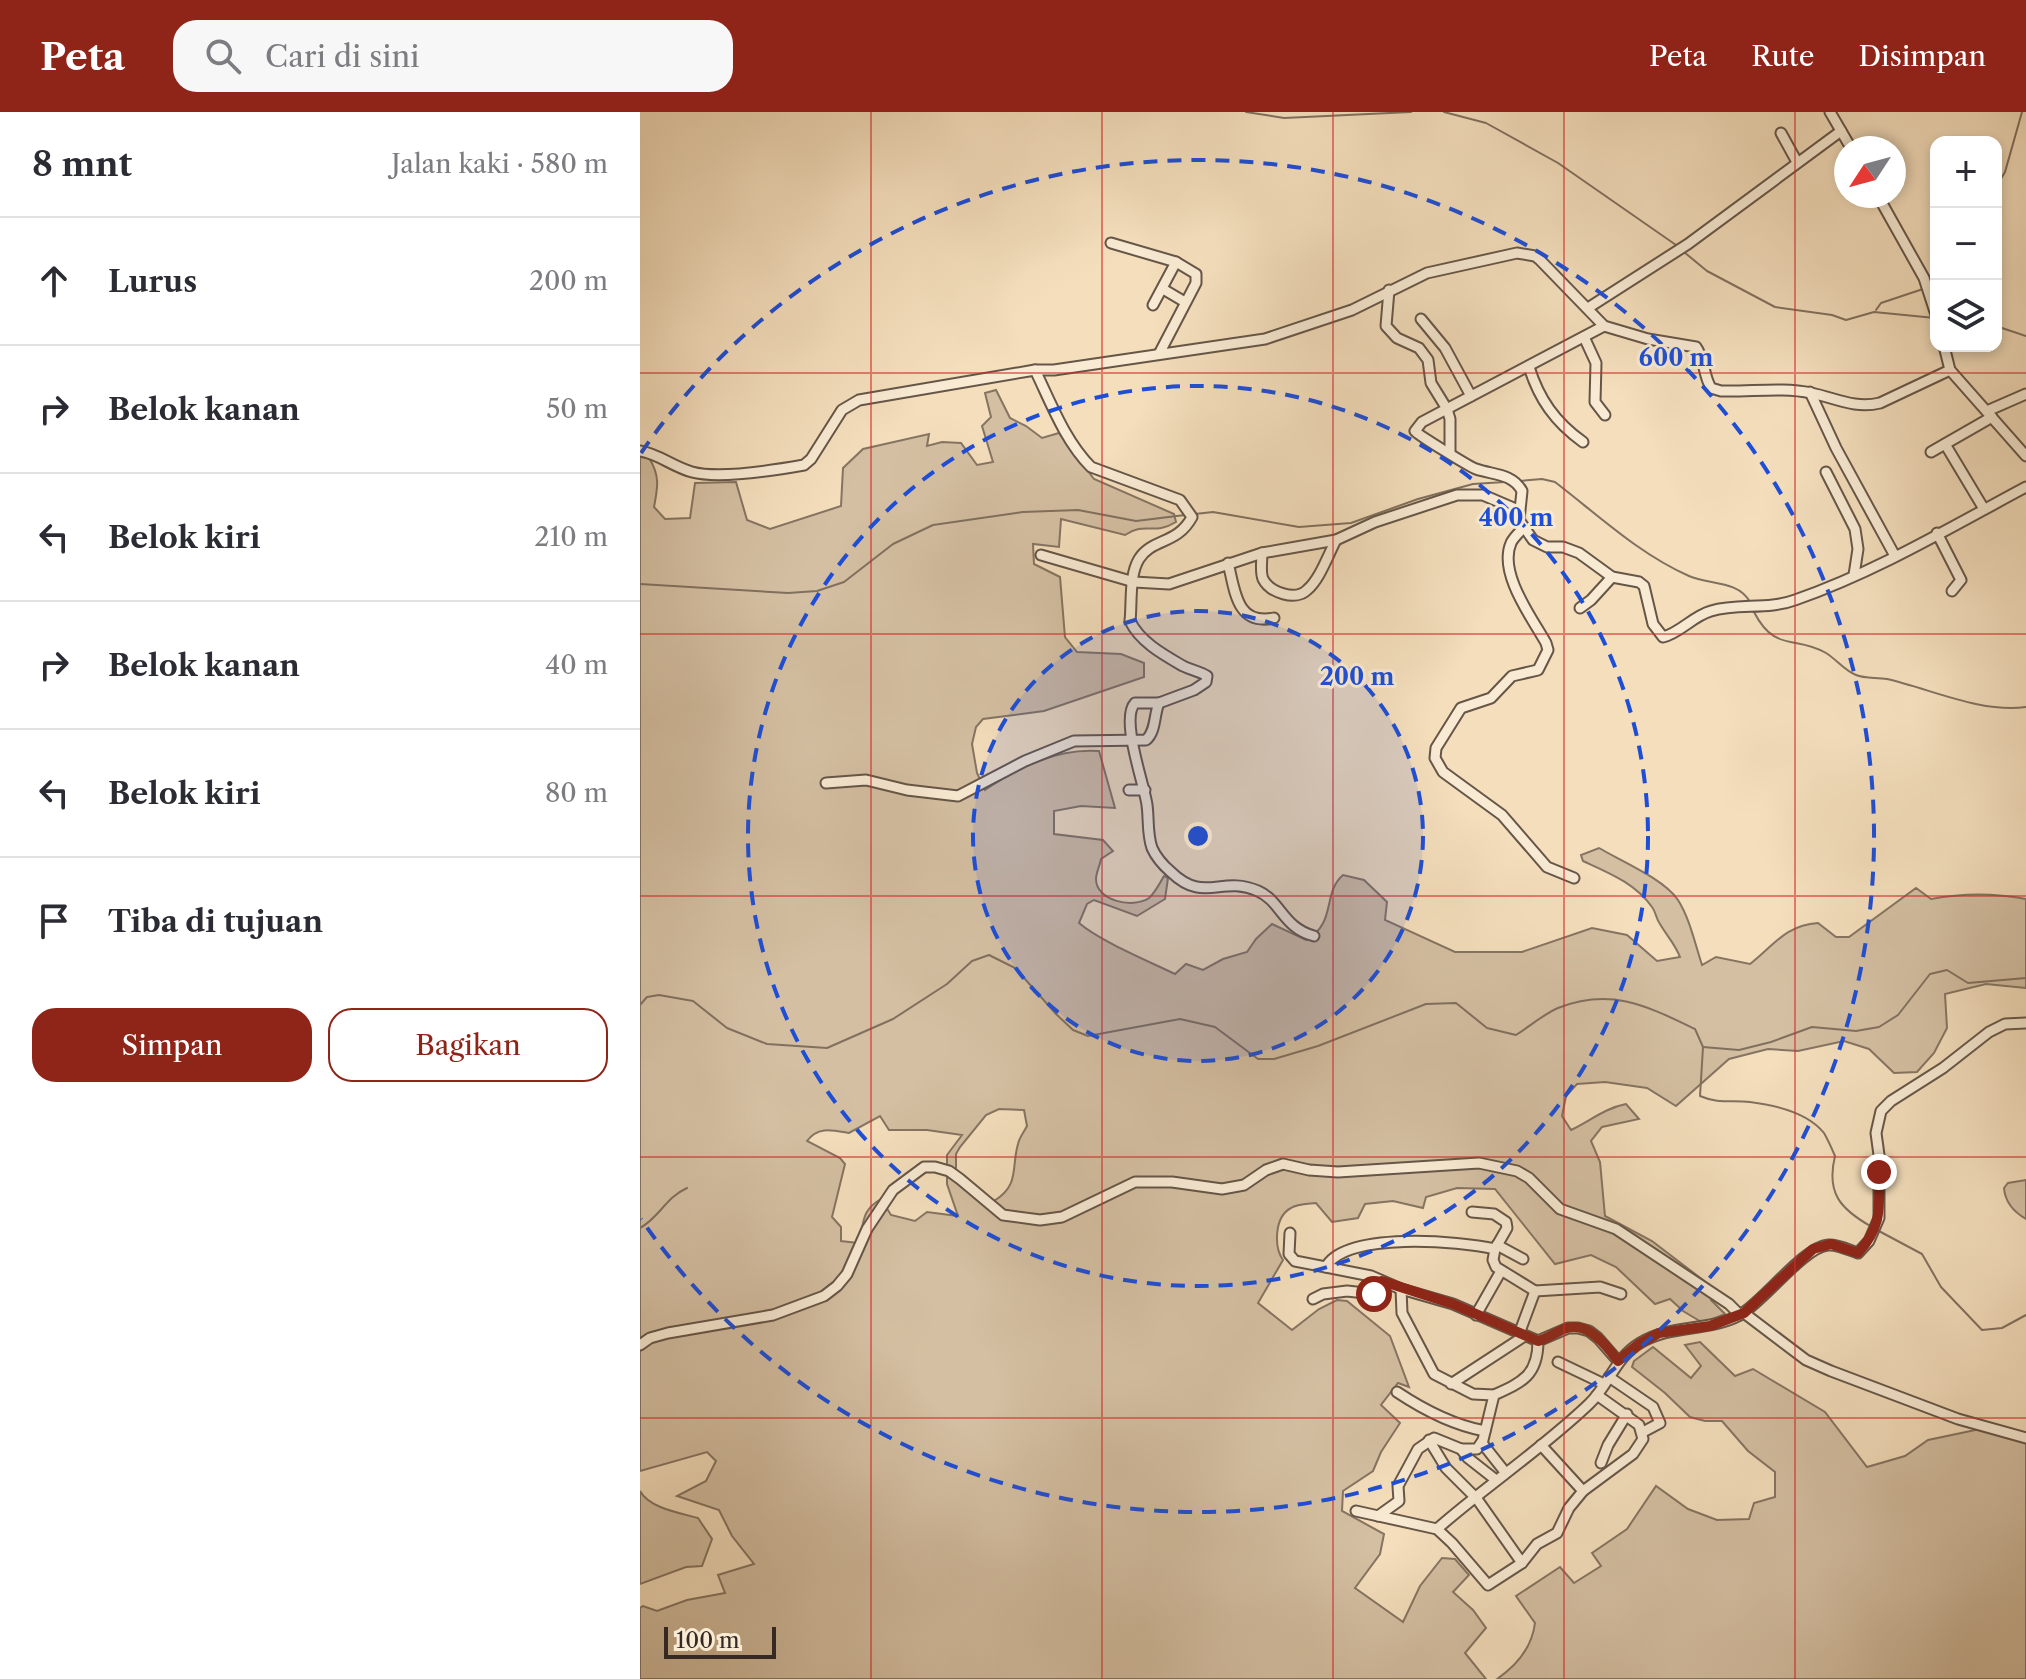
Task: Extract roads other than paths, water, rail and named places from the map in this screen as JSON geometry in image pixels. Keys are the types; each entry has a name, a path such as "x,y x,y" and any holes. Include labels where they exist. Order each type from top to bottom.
{"street":[{"path":"1830,112 1844,136"},
{"path":"1588,308 1688,244 1841,131"},
{"path":"1781,133 1797,162"},
{"path":"1885,208 1924,278 1930,298"},
{"path":"1111,243 1176,262 1197,276"},
{"path":"640,451 656,455 678,468 710,475 804,465 842,410 853,402 1035,370 1054,370 1265,339 1352,310 1427,273 1524,254 1540,260 1604,326 1648,339 1696,347 1711,388 1721,391 1810,392 1853,405 1868,406 1950,370"},
{"path":"1153,305 1176,262"},
{"path":"1159,354 1197,276 1206,267"},
{"path":"1163,289 1185,302"},
{"path":"1389,290 1386,326 1397,338 1419,348 1425,355 1430,365 1431,383 1447,409 1450,452"},
{"path":"1421,319 1445,348 1471,396"},
{"path":"1604,326 1422,422 1415,431 1472,469 1516,482 1522,498 1518,510 1523,528 1540,545 1563,547 1579,553 1612,577 1639,582 1644,586 1653,624 1663,637 1707,612 1793,601 1895,556 2026,487"},
{"path":"1584,337 1596,363 1595,402 1605,415"},
{"path":"1946,352 1950,370 2026,456"},
{"path":"1529,367 1544,403 1561,424 1583,442"},
{"path":"1035,370 1064,429 1091,467 1180,500 1190,513 1185,530 1176,537 1151,546 1138,560 1134,582 1130,621 1137,634 1186,667 1207,676 1201,686 1159,703 1131,705 1132,739 1145,790 1152,848 1173,874 1190,887 1197,889 1223,885 1254,889 1264,894 1296,930 1314,936"},
{"path":"1810,392 1836,448 1895,556"},
{"path":"1931,452 2026,394"},
{"path":"1945,444 1984,509"},
{"path":"1826,472 1855,529 1858,549 1854,575"},
{"path":"1041,555 1134,582 1169,584 1262,553 1336,540 1375,522 1457,495 1483,495 1518,510"},
{"path":"1523,528 1511,542 1508,556 1510,571 1516,591 1546,643 1548,650 1544,662 1530,674 1512,676 1491,698 1461,708 1436,748 1435,758 1443,772 1502,815 1547,867 1574,878"},
{"path":"1937,533 1961,580 1952,591"},
{"path":"1262,553 1262,577 1267,584 1278,592 1294,596 1305,593 1312,585 1336,540"},
{"path":"1228,563 1241,608 1253,618 1263,621 1274,618"},
{"path":"1580,608 1612,577"},
{"path":"826,783 866,780 907,790 958,796 1025,761 1074,741 1146,740 1151,737 1159,703"},
{"path":"1129,790 1145,790"},
{"path":"1437,1529 1477,1499 1597,1395 1618,1361 1639,1344 1659,1333 1710,1326 1742,1314 1813,1249 1831,1244 1858,1253 1878,1224 1880,1163 1876,1133 1881,1111 1989,1032 2005,1024 2026,1023"},
{"path":"640,1345 650,1338 668,1333 773,1315 824,1296 847,1274 867,1229 893,1190 924,1167 949,1171 1003,1215 1040,1220 1062,1217 1135,1182 1172,1182 1222,1189 1244,1185 1266,1170 1283,1164 1338,1172 1479,1163 1517,1171 1529,1178 1560,1209 1616,1229 1806,1360 1958,1419 2026,1438"},
{"path":"1472,1212 1494,1214 1506,1222 1507,1228 1496,1247 1493,1260 1501,1271 1535,1291 1600,1287 1621,1294"},
{"path":"1290,1233 1290,1258 1295,1261 1350,1270 1401,1289 1437,1298 1538,1341 1568,1328 1589,1331 1618,1361"},
{"path":"1326,1267 1337,1254 1353,1248 1383,1244 1451,1243 1496,1247 1523,1259"},
{"path":"1476,1315 1501,1271"},
{"path":"1313,1299 1323,1294 1347,1291 1374,1294 1382,1281"},
{"path":"1401,1289 1402,1313 1416,1334 1434,1374 1473,1394 1494,1395 1511,1388 1534,1369 1538,1360 1538,1341"},
{"path":"1451,1384 1521,1335 1535,1291"},
{"path":"1558,1362 1606,1381 1654,1409 1660,1423 1643,1432"},
{"path":"1397,1392 1448,1421 1485,1431"},
{"path":"1378,1516 1399,1501 1398,1486 1418,1449 1429,1440 1440,1440 1472,1451 1482,1443 1494,1395"},
{"path":"1597,1395 1627,1414 1643,1432"},
{"path":"1601,1463 1627,1414"},
{"path":"1356,1511 1437,1529 1488,1585 1522,1563 1531,1549 1557,1533 1569,1508 1583,1491 1633,1454 1641,1445 1643,1432"},
{"path":"1429,1440 1453,1477 1477,1499 1522,1563"},
{"path":"1482,1443 1505,1472"},
{"path":"1541,1445 1583,1491"},
{"path":"1461,1449 1496,1480"}],"waterway":[{"path":"1246,112 1284,118 1411,112"},
{"path":"1444,112 1486,123 1558,163 1676,245"},
{"path":"2002,177 2022,112"},
{"path":"1684,252 1707,271 1775,307 1846,320 1874,312 1930,318"},
{"path":"1876,310 1881,303 1923,289"},
{"path":"2002,328 2026,336"},
{"path":"1519,481 1542,479 1555,482 1653,557 1697,579 1731,586 1750,602"},
{"path":"1195,514 1213,512 1299,527 1351,523 1418,499 1473,484 1505,482"},
{"path":"640,584 788,593 817,591 844,582 893,544 933,525 1023,512 1078,510 1136,521 1185,515"},
{"path":"1754,612 1762,625 1778,638 1826,653 1848,671 1860,676 1887,679 1991,707 2026,707"},
{"path":"640,1005 647,997 659,995 693,1001 727,1028 767,1044 827,1048 893,1019 947,984 972,961 989,955 1015,968 1073,1030 1088,1036 1180,1019 1215,1027 1258,1059 1274,1059 1318,1046 1426,1004 1456,1003 1487,1028 1516,1035 1558,1008 1577,1002 1612,999 1645,1007 1695,1029 1703,1047 1700,1096 1780,1108 1800,1115 1817,1126 1824,1133 1835,1156 1832,1180 1838,1199 1851,1214 1872,1227"},
{"path":"1703,1047 1739,1050 1812,1027 1856,1031 1879,1027 1898,1015 1930,974 1947,970 1968,983 2026,978"},
{"path":"640,1228 687,1188"},
{"path":"1877,1230 1922,1254 1941,1287 1982,1330 2002,1328 2026,1315"}]}
